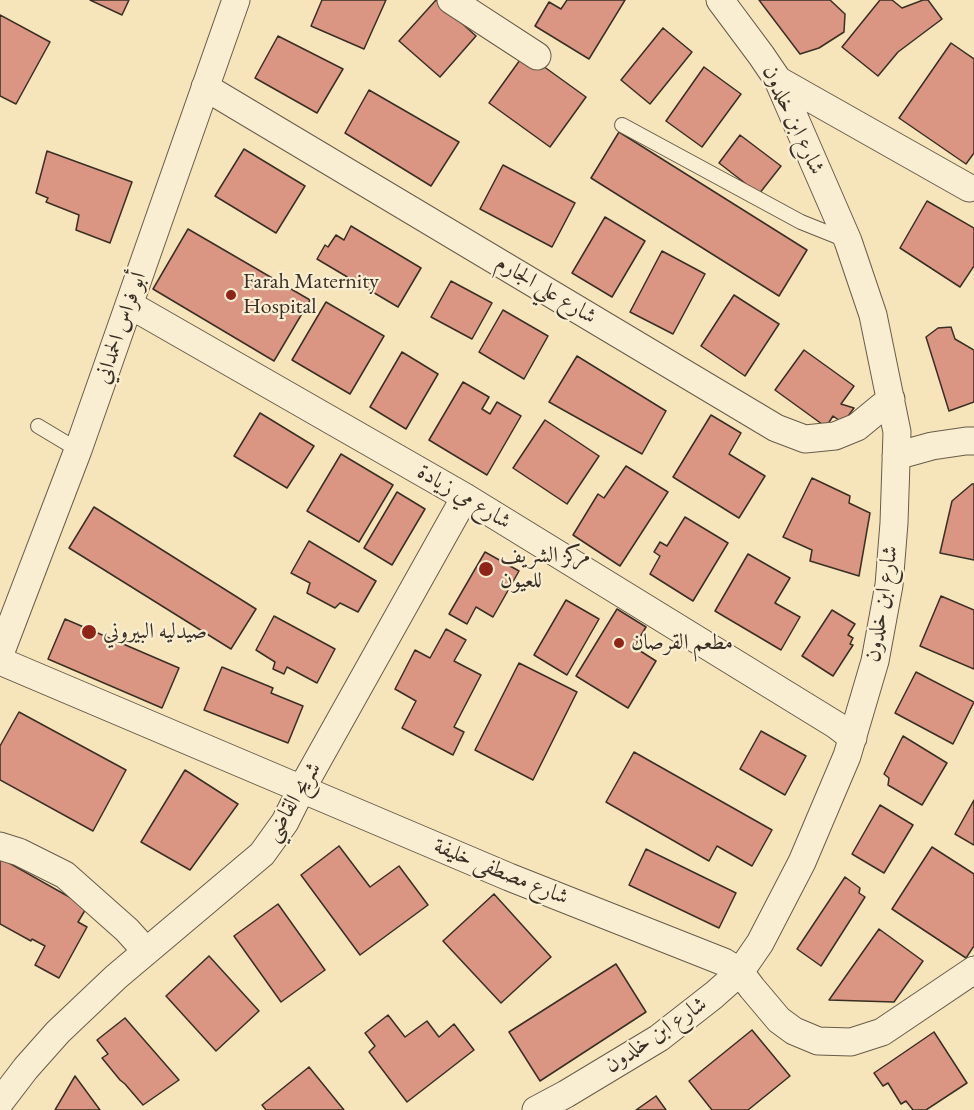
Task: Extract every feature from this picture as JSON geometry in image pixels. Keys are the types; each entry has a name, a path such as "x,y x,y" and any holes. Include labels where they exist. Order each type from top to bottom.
{"street":[{"name":"أبو فراس الحمداني","path":"0,654 78,450 236,0"},
{"path":"451,0 537,56"},
{"name":"شارع ابن خلدون","path":"536,1110 659,1038 740,972 760,942 802,862 847,756 875,661 889,585 897,432 873,315 848,241 778,80 720,0"},
{"path":"778,80 969,188"},
{"name":"شارع علي الجارم","path":"205,87 776,428 805,438 835,435 857,427 891,399"},
{"name":"شارع مي زيادة","path":"130,305 465,497 836,725 853,738"},
{"path":"896,456 932,446 974,441"},
{"name":"شريح القاضي","path":"0,1102 58,1032 116,977 262,854 285,822 301,789 465,497"},
{"name":"شارع مصطفى خليفة","path":"0,661 509,877 724,962 740,972 778,1020 794,1031 818,1041 851,1042 882,1032 974,970"},
{"path":"0,846 19,852 65,875 127,930 146,951"}],"lane":[{"path":"622,125 801,222 848,241"},
{"path":"38,426 78,450"}],"building":[{"path":"90,0 129,0 122,15"},
{"path":"322,0 386,0 364,49 311,26"},
{"path":"436,0 476,36 440,77 399,41"},
{"path":"567,0 625,0 589,59 535,26 549,2 561,9"},
{"path":"759,0 830,0 845,14 844,32 819,48 800,54"},
{"path":"880,0 892,0 902,8 928,0 942,19 898,52 878,76 842,47"},
{"path":"0,15 50,42 16,104 0,96"},
{"path":"663,28 692,52 650,104 621,80"},
{"path":"278,36 343,69 317,113 255,78"},
{"path":"951,43 974,59 974,153 966,164 899,118"},
{"path":"525,53 586,97 550,147 489,103"},
{"path":"704,67 741,94 702,147 666,121"},
{"path":"369,90 459,142 431,186 345,133"},
{"path":"619,132 807,250 779,296 591,178"},
{"path":"740,135 781,166 759,194 719,163"},
{"path":"244,149 305,186 276,233 215,196"},
{"path":"47,151 132,182 110,243 76,230 79,215 46,202 48,198 36,193"},
{"path":"503,165 575,203 552,247 480,209"},
{"path":"927,201 974,228 974,266 960,287 900,248"},
{"path":"605,217 645,241 612,297 572,273"},
{"path":"351,226 421,268 398,307 317,259 325,245 328,247 336,235 344,240"},
{"name":"Farah Maternity Hospital","path":"188,229 310,300 274,361 153,289"},
{"path":"662,251 705,274 673,334 630,312"},
{"path":"451,281 492,303 472,339 431,317"},
{"path":"734,295 779,324 745,376 701,346"},
{"path":"326,302 384,336 350,394 292,360"},
{"path":"503,310 548,336 524,379 479,352"},
{"path":"951,327 955,339 974,350 974,402 949,411 926,337 938,328"},
{"path":"804,350 854,386 841,404 854,408 843,423 833,416 826,427 775,390"},
{"path":"402,352 438,374 406,429 370,407"},
{"path":"577,356 666,411 642,454 549,402"},
{"path":"463,382 489,397 482,409 490,414 497,402 521,416 487,475 429,440"},
{"path":"260,413 314,446 287,488 234,456"},
{"path":"711,415 741,433 729,454 765,476 739,518 673,477"},
{"path":"545,420 599,456 567,504 513,468"},
{"path":"341,454 393,485 359,542 307,511"},
{"path":"626,466 668,492 620,566 573,535 598,494 604,498"},
{"path":"812,478 850,496 849,503 870,513 859,576 810,561 812,550 783,537"},
{"path":"974,484 974,560 940,553 952,501"},
{"path":"397,492 425,509 392,565 364,548"},
{"path":"94,507 256,609 231,649 69,548"},
{"path":"685,517 728,543 693,601 650,574 660,556 654,552 660,542 667,546"},
{"path":"309,541 376,581 358,612 340,603 335,608 307,593 310,583 291,573"},
{"path":"485,552 519,571 493,617 476,607 467,624 449,614"},
{"path":"748,554 790,578 775,603 800,617 781,650 715,611"},
{"path":"941,596 974,610 974,669 920,646"},
{"path":"566,600 599,619 567,675 534,655"},
{"path":"617,609 646,627 634,647 656,661 628,708 576,676"},
{"path":"832,610 855,624 848,635 853,638 850,644 853,645 833,676 802,656"},
{"path":"274,616 335,649 317,683 287,667 284,674 273,669 275,662 256,650"},
{"path":"65,619 179,668 162,708 48,659"},
{"path":"446,629 466,640 454,661 481,675 454,727 464,732 453,755 402,728 416,701 395,689 415,650 430,658"},
{"path":"519,663 577,692 533,780 475,750"},
{"path":"222,667 273,688 271,693 303,706 288,743 204,710"},
{"path":"916,672 974,702 953,744 895,713"},
{"path":"19,712 126,770 93,831 0,780 0,746"},
{"path":"761,731 806,756 785,795 740,769"},
{"path":"903,736 947,763 922,805 888,785 889,778 884,774"},
{"path":"634,752 772,830 752,866 717,846 709,861 606,802"},
{"path":"185,770 238,804 190,870 141,842"},
{"path":"974,800 974,845 955,834"},
{"path":"880,805 913,825 884,873 852,854"},
{"path":"339,846 370,887 399,866 428,905 360,955 301,875"},
{"path":"932,847 974,874 974,946 966,958 892,909"},
{"path":"646,849 736,893 719,928 629,885"},
{"path":"0,858 87,907 78,922 87,927 59,978 35,965 45,946 0,924"},
{"path":"845,877 860,888 859,893 865,897 821,966 797,949"},
{"path":"494,894 551,957 501,1003 443,941"},
{"path":"278,904 325,970 281,1002 234,936"},
{"path":"879,929 923,961 894,1002 829,1000"},
{"path":"209,956 259,1011 216,1051 166,996"},
{"path":"616,964 646,1012 540,1081 509,1032"},
{"path":"388,1015 405,1037 427,1021 439,1037 454,1024 474,1050 407,1102 369,1052 375,1046 365,1033"},
{"path":"125,1018 179,1080 143,1105 102,1058 108,1054 97,1040"},
{"path":"752,1030 790,1076 748,1110 712,1110 689,1081"},
{"path":"934,1032 967,1083 926,1110 913,1110 906,1101 901,1104 888,1083 883,1086 874,1073"},
{"path":"309,1067 344,1110 266,1110 262,1105"},
{"path":"75,1076 100,1110 55,1110"},
{"path":"656,1096 666,1110 636,1110"}],"place":[{"name":"Farah Maternity Hospital","path":"231,295"},
{"name":"مركز الشريف للعيون","path":"486,569"},
{"name":"صيدليه البيروني","path":"89,632"},
{"name":"مطعم القرصان","path":"619,643"}]}
